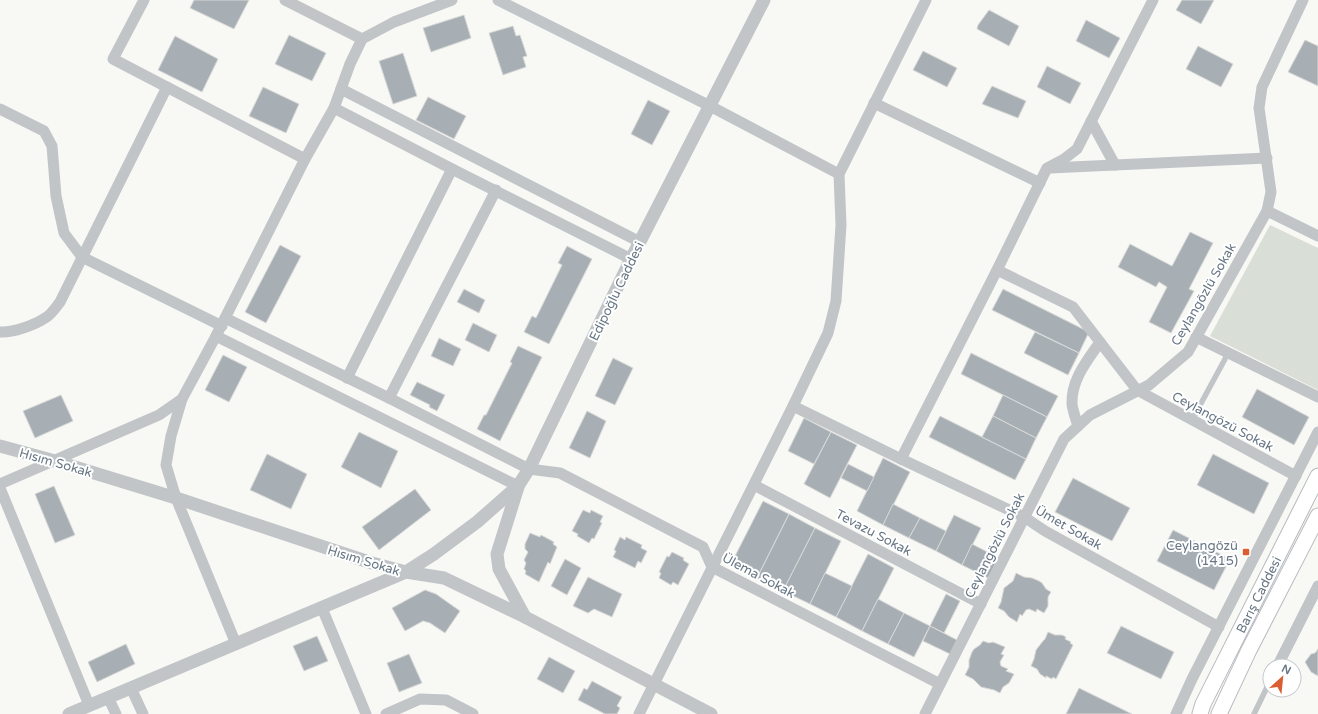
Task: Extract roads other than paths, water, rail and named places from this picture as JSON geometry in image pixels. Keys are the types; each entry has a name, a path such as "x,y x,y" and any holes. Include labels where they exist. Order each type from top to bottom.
{"main road":[{"name":"Barış Caddesi","path":"1200,714 1203,704 1318,476"},
{"name":"Barış Caddesi","path":"1219,714 1318,516"}],"street":[{"path":"144,0 113,59 305,159"},
{"path":"285,0 362,40"},
{"path":"236,644 176,498 166,464 182,398 221,327 305,159 334,108 350,64 362,40 394,22 452,0"},
{"path":"498,0 710,106 839,174"},
{"name":"Edipoğlu Caddesi","path":"69,714 406,572 434,554 477,522 518,486 529,469 631,259 764,0"},
{"path":"639,714 754,485 828,333 836,301 841,225 839,174 925,0 931,0"},
{"path":"901,459 998,270 1047,168 1064,159 1077,149 1153,0"},
{"name":"Ceylangözlü Sokak","path":"925,714 1064,439 1090,415 1148,385 1188,352 1267,211 1271,192 1259,108 1262,87 1303,0"},
{"path":"0,332 6,333 26,327 46,318 60,302 166,87"},
{"path":"341,89 640,242"},
{"path":"874,103 1040,183"},
{"path":"334,108 631,259"},
{"path":"0,109 44,131 52,146 56,196 64,233 82,257 221,327 518,486 497,554 499,569 525,617"},
{"path":"1091,121 1115,165"},
{"path":"1047,168 1267,158"},
{"path":"347,378 452,169"},
{"path":"390,398 496,190"},
{"path":"1267,211 1318,236"},
{"path":"998,270 1073,307 1137,390"},
{"name":"Ülema Sokak","path":"221,327 347,378 390,398 529,469 560,473 703,548 712,567 940,684"},
{"path":"1196,337 1318,397"},
{"path":"1078,426 1072,405 1073,386 1082,368 1100,342"},
{"name":"Ceylangözü Sokak","path":"1137,390 1296,476"},
{"path":"0,484 159,415 182,398"},
{"name":"Ümet Sokak","path":"793,406 1024,517 1045,531 1219,627"},
{"path":"1176,714 1192,679 1318,432"},
{"name":"Hısım Sokak","path":"0,446 176,498 372,563 406,572 444,578 525,617 711,714"},
{"name":"Tevazu Sokak","path":"754,485 981,604"},
{"path":"0,488 89,705"},
{"path":"1282,658 1318,586"},
{"path":"322,608 366,714"},
{"path":"131,688 143,714"},
{"path":"108,697 116,714"},
{"path":"386,714 420,699 446,700 473,714"}],"lane":[{"path":"1192,420 1225,359 1227,352"},
{"path":"1254,714 1262,698"}],"place":[{"name":"Ceylangözü (1415)","path":"1246,552"}]}
